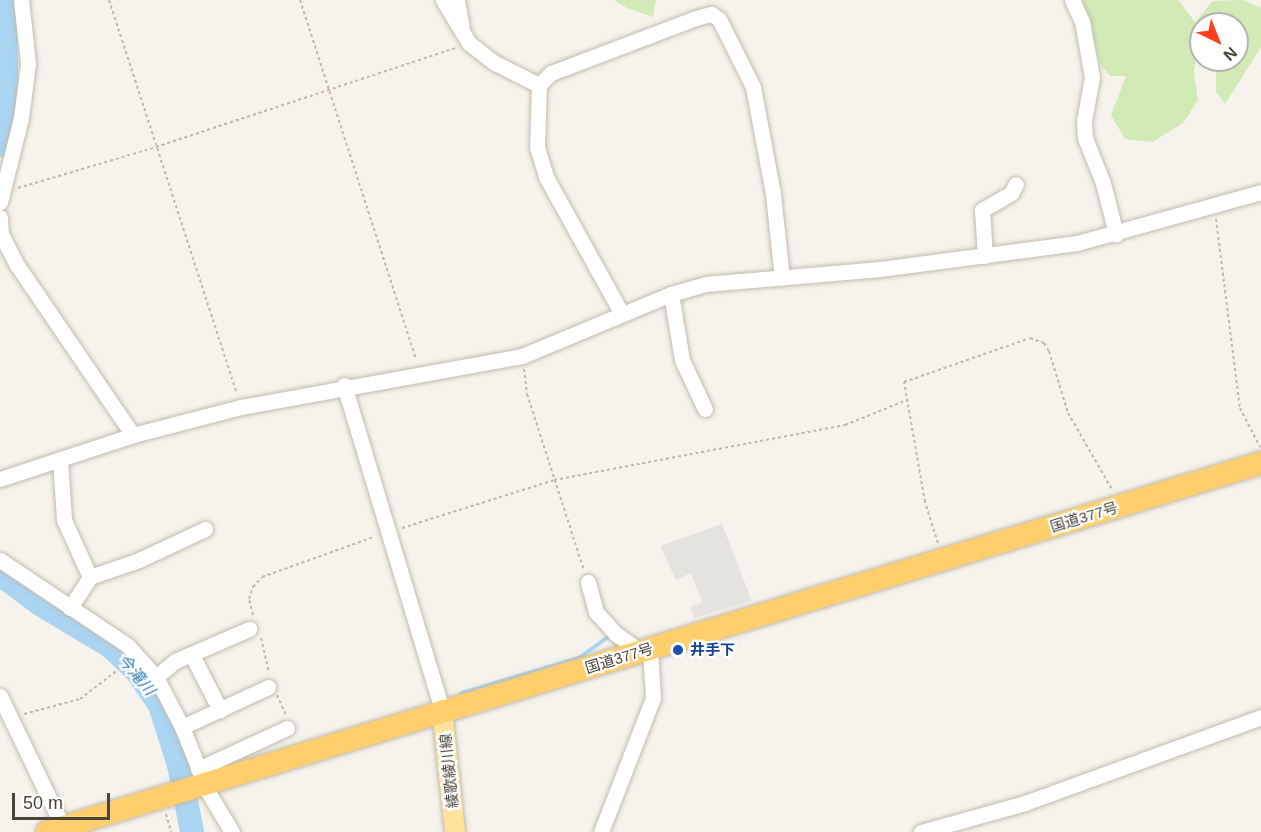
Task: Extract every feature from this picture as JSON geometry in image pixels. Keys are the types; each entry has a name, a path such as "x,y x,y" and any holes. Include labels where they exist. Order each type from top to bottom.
{"highway":[{"name":"国道377号","path":"51,831 190,784 645,650 1261,463"}],"main road":[{"name":"綾歌綾川線","path":"442,710 455,832"}],"street":[{"path":"1,198 4,164 28,63 21,0"},
{"path":"443,0 466,38 495,63 539,85"},
{"path":"458,0 466,38"},
{"path":"1072,0 1082,21 1092,77 1084,121 1085,138 1103,183 1116,234"},
{"path":"622,314 546,177 537,147 539,85 551,73 711,14 719,19 753,87 772,183 782,278"},
{"path":"985,256 982,210 1011,193 1016,184"},
{"path":"0,479 133,435 241,407 344,385 422,376 522,356 671,294 705,284 985,256 1116,234 1261,192"},
{"path":"0,217 1,234 17,265 133,435"},
{"path":"671,294 682,360 705,409"},
{"path":"344,385 442,710"},
{"path":"60,459 64,520 90,577"},
{"path":"70,608 90,577 139,560 205,529"},
{"path":"0,560 127,645 156,677 182,727 190,784 232,832"},
{"path":"588,582 596,612 616,634 645,650 653,698 601,832"},
{"path":"156,677 176,661 254,627"},
{"path":"192,655 220,710"},
{"path":"182,727 270,684"},
{"path":"0,696 13,717 51,831"},
{"path":"921,832 1025,803 1261,717"},
{"path":"190,784 289,726"}],"path":[{"path":"109,0 241,407"},
{"path":"300,0 422,376"},
{"path":"1,198 329,90 466,38"},
{"path":"1214,205 1240,408 1261,449"},
{"path":"942,560 925,502 904,382 1030,338 1037,339 1049,351 1068,413 1120,506"},
{"path":"522,356 527,394 588,582"},
{"path":"289,726 270,684 254,627 249,599 253,587 262,577 389,532 554,480 845,425 908,400"},
{"path":"13,717 80,699 119,669"}],"green space":[{"path":"614,0 656,0 653,17 627,8"},
{"path":"1083,0 1178,0 1189,14 1189,72 1194,72 1198,100 1183,123 1152,142 1125,139 1111,115 1126,76 1110,76 1100,64"},
{"path":"1243,0 1261,8 1261,47 1249,66 1249,12 1204,12 1213,1"},
{"path":"1245,72 1225,104 1216,92 1216,73"}],"shaded area":[{"path":"722,524 752,601 694,618 690,607 702,602 691,573 676,580 660,546"}],"waterway":[{"name":"今滝川","path":"0,145 7,132 5,0"},
{"name":"今滝川","path":"0,574 40,604 110,646 135,669 160,705 179,765 192,832"},
{"path":"462,693 579,658 611,635"}],"place":[{"name":"井手下","path":"678,650"}]}
